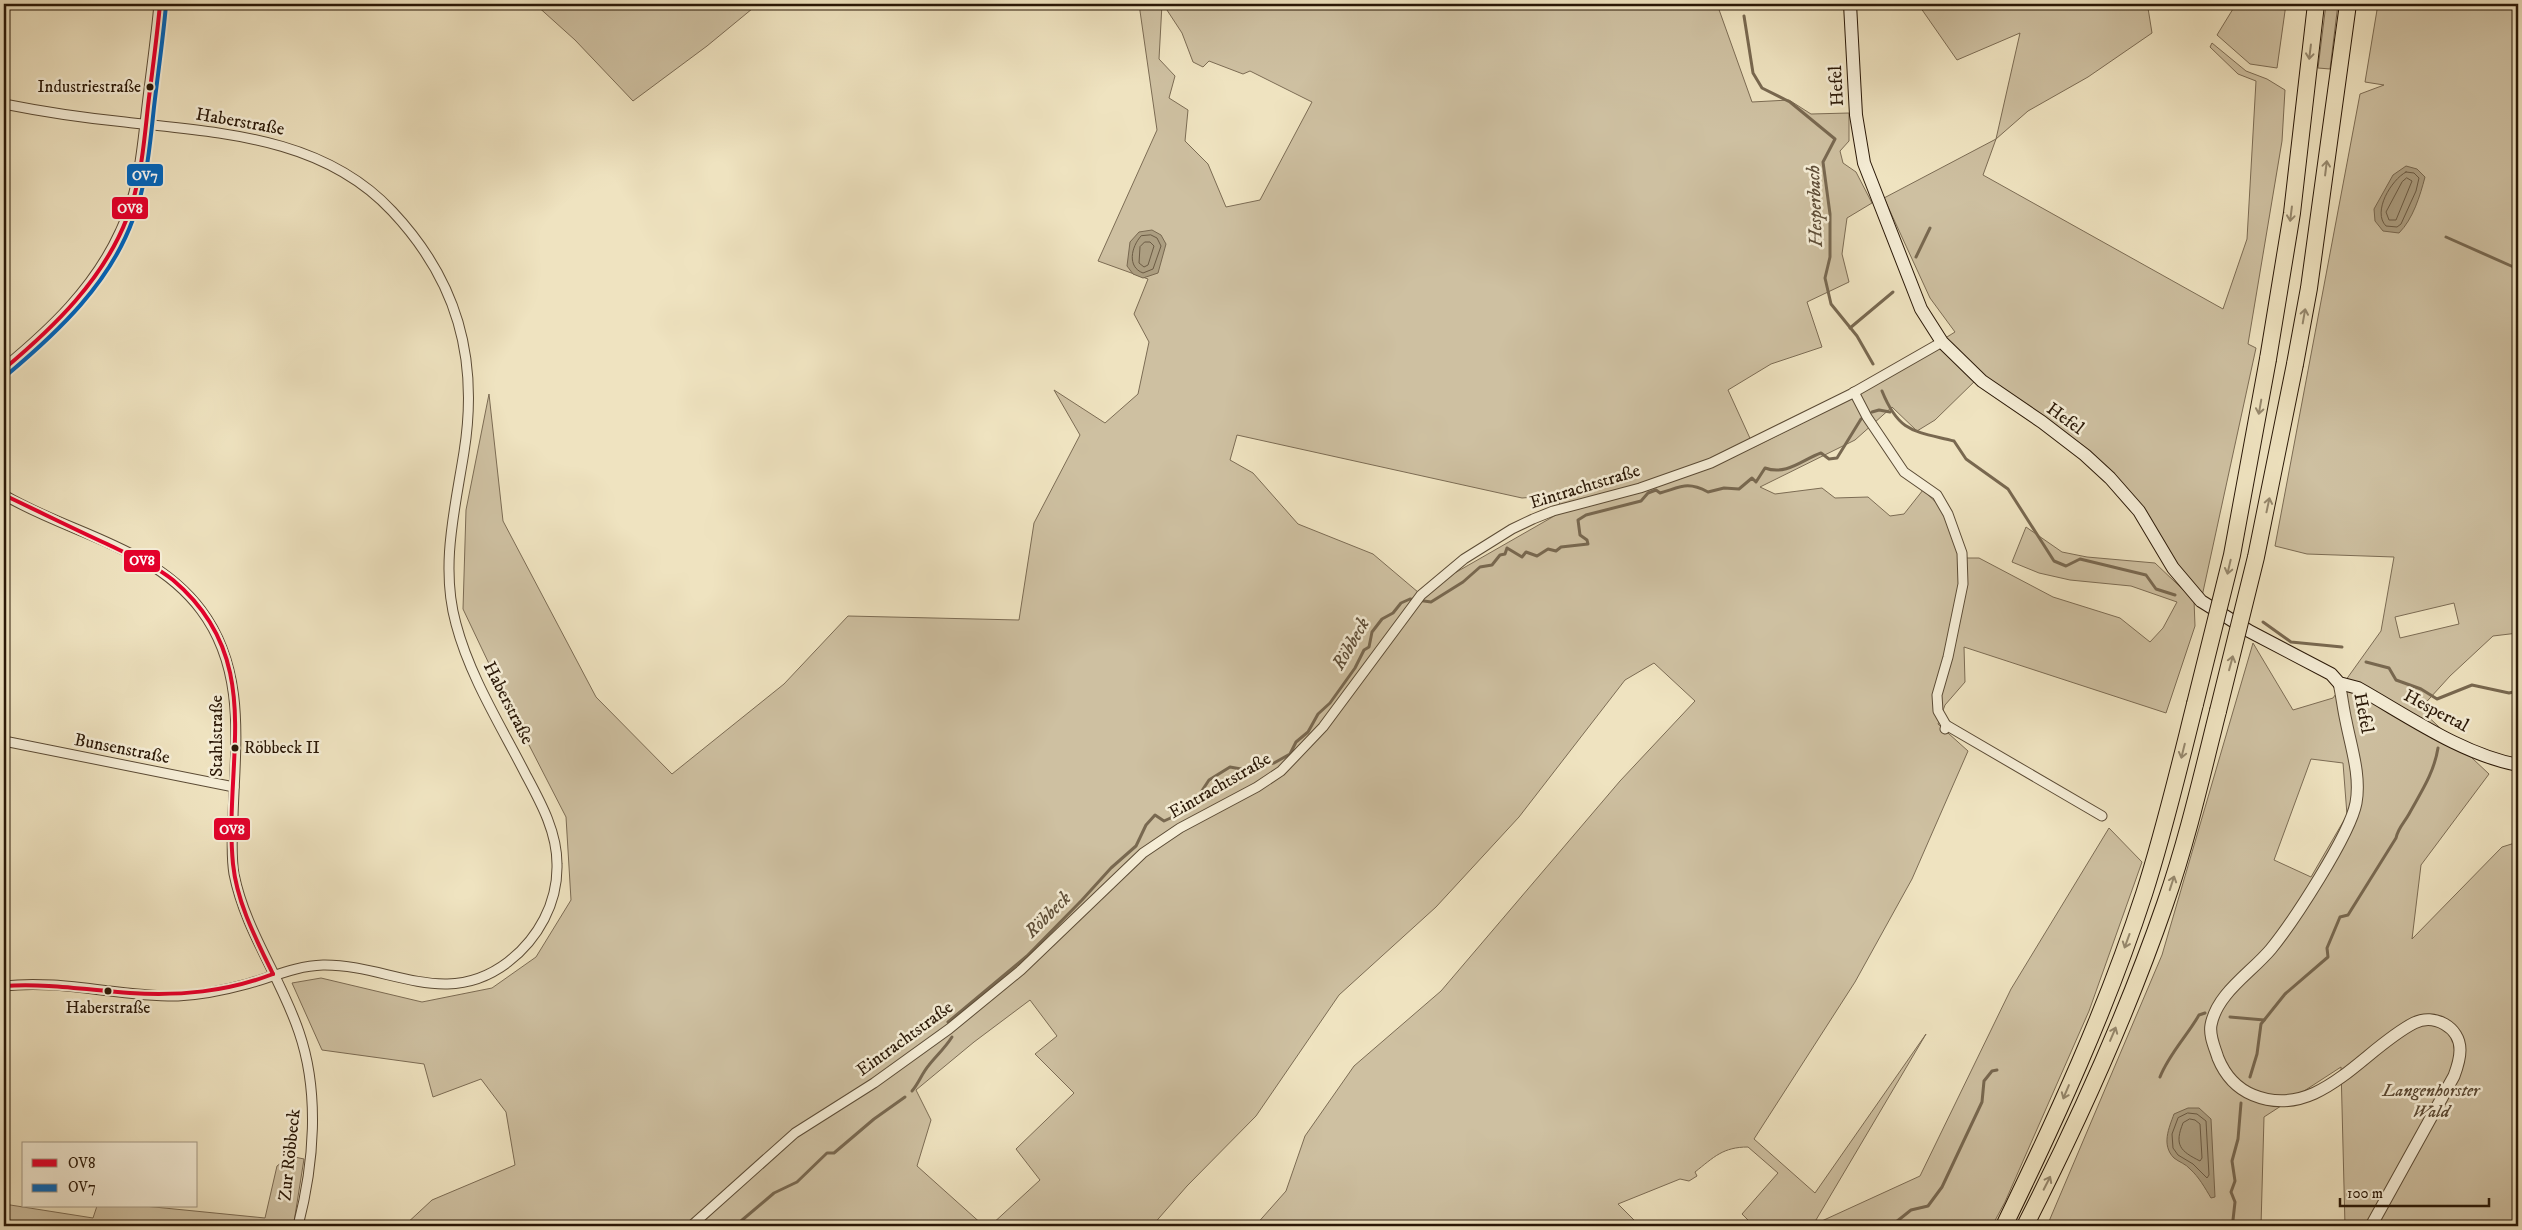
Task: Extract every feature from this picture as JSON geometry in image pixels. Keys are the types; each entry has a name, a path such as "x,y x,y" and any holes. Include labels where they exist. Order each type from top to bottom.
{"highway":[{"path":"2004,1226 2039,1156 2125,948 2159,842 2195,704 2232,555 2268,359 2292,213 2316,4"},
{"path":"2025,1226 2061,1155 2146,958 2182,849 2254,567 2278,458 2309,288 2348,4"}],"main road":[{"name":"Hefel","path":"1850,4 1856,115 1864,163 1921,309 1942,342 1982,381 2086,455 2110,478 2140,511 2173,568 2201,601 2249,632 2331,674 2339,683"},
{"name":"Hespertal","path":"2339,683 2358,688 2462,746 2500,761 2518,764"}],"street":[{"path":"4,369 30,348 72,307 112,248 128,216 138,182 160,4"},
{"path":"1722,4 1728,4"},
{"path":"4,104 49,112 146,124"},
{"name":"Haberstraße","path":"4,986 37,984 178,996 213,992 250,984 273,974 305,966 330,965 355,968 429,984 446,985 481,977 506,964 522,950 537,931 554,896 557,852 548,820 466,655 450,601 448,553 468,428 467,353 451,297 421,246 390,208 352,178 331,166 290,147 271,142 146,124"},
{"name":"Eintrachtstraße","path":"691,1226 795,1133 888,1073 949,1029 999,988 1143,853 1180,828 1258,787 1281,771 1323,727 1421,596 1464,559 1512,529 1553,511 1640,488 1710,463 1854,392 1942,342"},
{"path":"1854,392 1867,417 1904,472 1937,495 1948,514 1962,553 1963,584 1948,657 1937,695 1938,711 1945,727 2102,816"},
{"name":"Stahlstraße","path":"4,494 147,562 179,585 202,611 218,637 232,679 236,706 234,872 240,898 273,974"},
{"name":"Hefel","path":"2339,683 2357,784 2356,802 2351,819 2335,850 2271,949 2225,994 2211,1024 2210,1034 2223,1069 2229,1077 2246,1092 2272,1101 2312,1095 2330,1086 2397,1034 2416,1022 2437,1020 2450,1028 2458,1039 2460,1050 2454,1076 2371,1226"},
{"name":"Bunsenstraße","path":"4,741 234,787"},
{"name":"Zur Röbbeck","path":"273,974 299,1031 311,1089 310,1151 298,1226"}],"green space":[{"path":"535,4 758,4 707,46 633,101 575,40"},
{"path":"1139,4 1162,4 1159,59 1175,76 1169,98 1188,110 1185,141 1208,164 1226,207 1260,200 1312,102 1250,71 1243,74 1209,61 1203,67 1193,62 1182,33 1163,4 1717,4 1752,102 1789,100 1811,114 1849,113 1849,141 1840,151 1843,163 1856,172 1872,203 1847,218 1842,254 1849,282 1807,302 1822,347 1771,364 1728,390 1754,447 1860,394 1884,376 1955,332 1930,298 1884,198 1996,139 1983,175 2223,309 2247,239 2256,81 2238,74 2210,47 2212,43 2246,71 2267,79 2285,90 2282,141 2248,344 2256,348 2201,601 2110,478 1978,378 1935,420 1917,431 1892,407 1855,440 1760,487 1775,494 1822,488 1835,498 1868,497 1890,516 1904,514 1923,490 1943,509 1960,558 1979,558 2053,597 2120,618 2150,642 2163,628 2177,602 2131,586 2070,580 2039,573 2012,562 2026,527 2062,552 2087,557 2155,563 2194,600 2195,626 2166,713 1964,647 1965,682 1945,705 1938,724 1968,751 1912,879 1855,982 1754,1139 1815,1193 1926,1034 1813,1225 1920,1176 2011,989 2109,828 2142,862 2089,1011 2005,1202 1992,1226 1754,1226 1742,1214 1778,1173 1748,1147 1739,1147 1719,1154 1695,1172 1697,1176 1689,1181 1680,1179 1618,1204 1640,1226 1255,1226 1286,1191 1305,1136 1354,1066 1441,991 1620,781 1695,701 1654,663 1625,680 1519,817 1436,907 1339,995 1256,1116 1187,1186 1152,1226 990,1226 1040,1180 1016,1149 1074,1093 1035,1054 1057,1036 1030,1000 974,1042 916,1090 931,1120 917,1166 984,1226 404,1226 432,1200 515,1165 506,1112 481,1079 433,1097 424,1064 322,1050 292,983 321,978 422,1002 492,988 536,957 571,900 566,817 510,708 463,609 466,510 489,394 503,521 596,697 672,774 784,684 848,616 1019,620 1034,523 1080,435 1054,390 1105,423 1138,394 1149,342 1134,314 1148,279 1098,261 1157,130","holes":["1237,435 1522,498 1562,495 1556,515 1439,582 1425,598 1373,554 1298,524 1253,473 1230,460"]},
{"path":"1918,4 1954,8 1956,4 2137,4 2148,8 2152,33 2088,77 2028,111 1996,139 2020,33 1957,60"},
{"path":"2236,4 2286,4 2277,68 2250,64 2217,35"},
{"path":"2326,4 2338,4 2330,69 2318,68"},
{"name":"Langenhorster Wald","path":"2378,4 2518,4 2518,633 2493,636 2450,676 2420,709 2489,774 2421,865 2412,939 2502,847 2518,842 2518,1226 2345,1226 2341,1067 2264,1117 2261,1226 2047,1226 2162,955 2253,643 2293,710 2333,698 2381,631 2394,557 2307,554 2275,546 2360,94 2384,85 2365,82","holes":["2454,603 2459,624 2400,638 2395,617","2311,759 2343,763 2347,815 2311,877 2274,860"]},
{"path":"290,1156 304,1159 294,1222 357,1226 4,1226 4,1204 93,1218 96,1208 164,1208 265,1218 277,1166"}],"water":[{"path":"2406,166 2417,169 2425,177 2418,199 2412,214 2399,233 2383,231 2375,221 2374,209 2393,175"},
{"path":"1152,230 1161,235 1166,244 1158,273 1143,278 1133,274 1127,266 1130,242 1139,232"},
{"path":"2188,1108 2199,1108 2211,1119 2215,1197 2211,1198 2196,1176 2187,1166 2174,1158 2168,1148 2167,1136 2174,1114"}],"waterway":[{"name":"Hesperbach","path":"1744,16 1753,73 1762,88 1790,102 1835,139 1823,162 1830,214 1830,257 1825,278 1831,304 1857,336 1873,364"},
{"path":"1916,257 1930,228"},
{"path":"2446,237 2518,269"},
{"path":"1850,328 1893,292"},
{"name":"Hesperbach","path":"1882,391 1888,405 1902,423 1918,432 1954,441 1966,459 2008,489 2054,561 2066,566 2080,559 2146,575 2156,589 2175,595"},
{"name":"Röbbeck","path":"1872,412 1879,410 1890,412"},
{"name":"Röbbeck","path":"948,1022 1027,956 1111,868 1136,846 1146,825 1155,815 1164,821 1190,809 1209,780 1230,767 1241,769 1274,763 1290,754 1296,742 1308,732 1318,714 1330,703 1355,668 1364,650 1369,647 1372,632 1382,619 1393,613 1401,603 1410,599 1431,602 1463,582 1480,567 1492,565 1500,555 1505,554 1507,548 1522,557 1526,552 1537,556 1548,549 1556,551 1561,547 1588,544 1587,540 1580,535 1578,520 1586,515 1641,501 1648,493 1656,490 1660,493 1684,486 1695,487 1708,492 1724,488 1739,489 1752,478 1756,482 1765,468 1773,470 1788,468 1821,453 1829,459 1837,458 1861,419"},
{"name":"Hesperbach","path":"2263,622 2291,642 2342,647"},
{"name":"Hesperbach","path":"2366,662 2389,668 2396,680 2421,689 2437,699 2472,685 2509,693 2518,691"},
{"path":"2250,1077 2257,1054 2261,1024 2285,994 2328,957 2327,948 2340,917 2348,915 2396,838 2426,782 2438,748"},
{"path":"2160,1077 2168,1061 2199,1015 2205,1013"},
{"path":"2230,1017 2264,1020"},
{"name":"Röbbeck","path":"912,1091 927,1068 952,1037"},
{"path":"1891,1226 1911,1210 1928,1206 1942,1187 1982,1102 1984,1081 1992,1071 1997,1070"},
{"name":"Röbbeck","path":"730,1226 741,1221 774,1193 797,1182 827,1153 834,1153 874,1119 905,1097"},
{"path":"2235,1226 2233,1220 2235,1202 2231,1192 2235,1181 2232,1161 2238,1139 2241,1103"}],"transit line":[{"name":"OV8","path":"4,369 59,319 91,282 117,241 127,218 136,191 141,162 160,4"},
{"name":"OV7","path":"8,374 46,341 97,285 111,264 133,219 145,177 166,5"},
{"name":"OV8","path":"4,495 141,560 165,574 202,611 221,644 231,678 235,713 231,826 235,878 248,920 273,974"},
{"name":"OV8","path":"4,986 51,986 130,993 167,994 220,989 273,974"}],"place":[{"name":"Industriestraße","path":"150,87"},
{"name":"Röbbeck II","path":"235,748"},
{"name":"Haberstraße","path":"108,991"}]}
